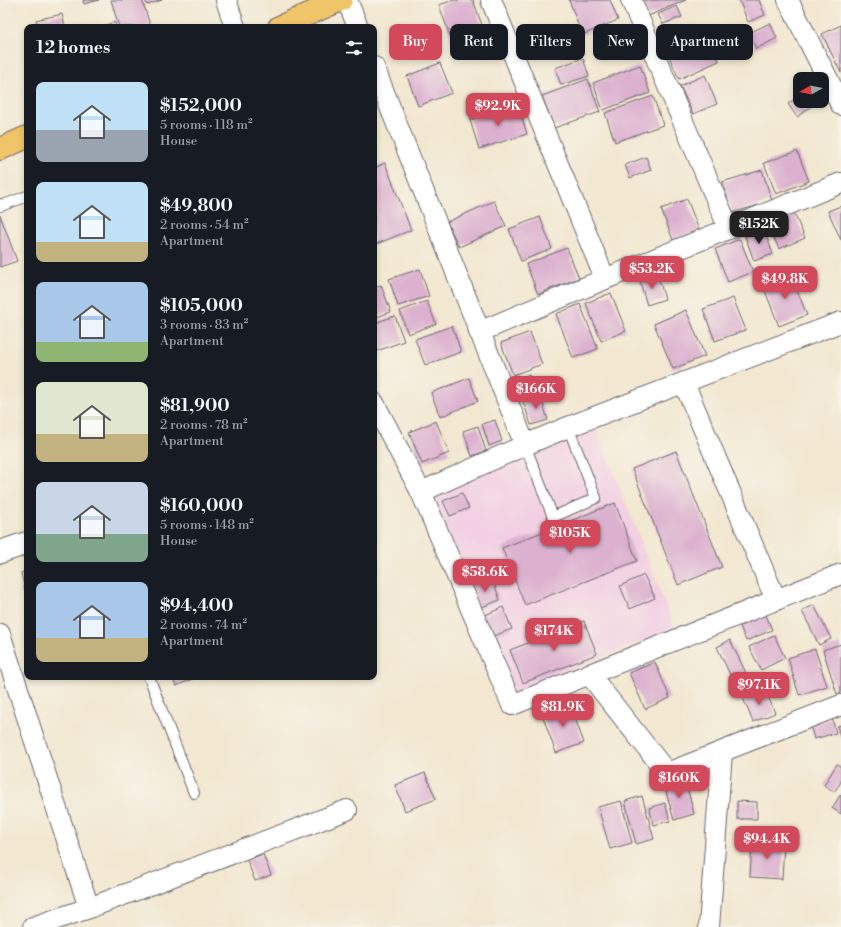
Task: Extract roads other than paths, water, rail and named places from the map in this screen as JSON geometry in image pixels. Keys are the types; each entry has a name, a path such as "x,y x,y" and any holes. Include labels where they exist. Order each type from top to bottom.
{"main road":[{"path":"286,24 342,0"},
{"path":"0,149 24,138"}],"street":[{"path":"226,0 234,24"},
{"path":"347,0 357,24"},
{"path":"491,0 605,279"},
{"path":"632,0 729,229"},
{"path":"788,0 841,106"},
{"path":"377,76 525,445"},
{"path":"479,332 841,183"},
{"path":"421,492 525,445 841,322"},
{"path":"684,383 776,600"},
{"path":"377,409 421,492 512,705 841,574"},
{"path":"0,552 24,544"},
{"path":"0,634 89,908"},
{"path":"589,674 667,773 841,705"},
{"path":"709,927 722,752"},
{"path":"33,927 89,908 347,810"}],"lane":[{"path":"0,204 0,206 24,197"},
{"path":"525,445 553,517 596,498 568,428"},
{"path":"150,680 194,793"}]}
